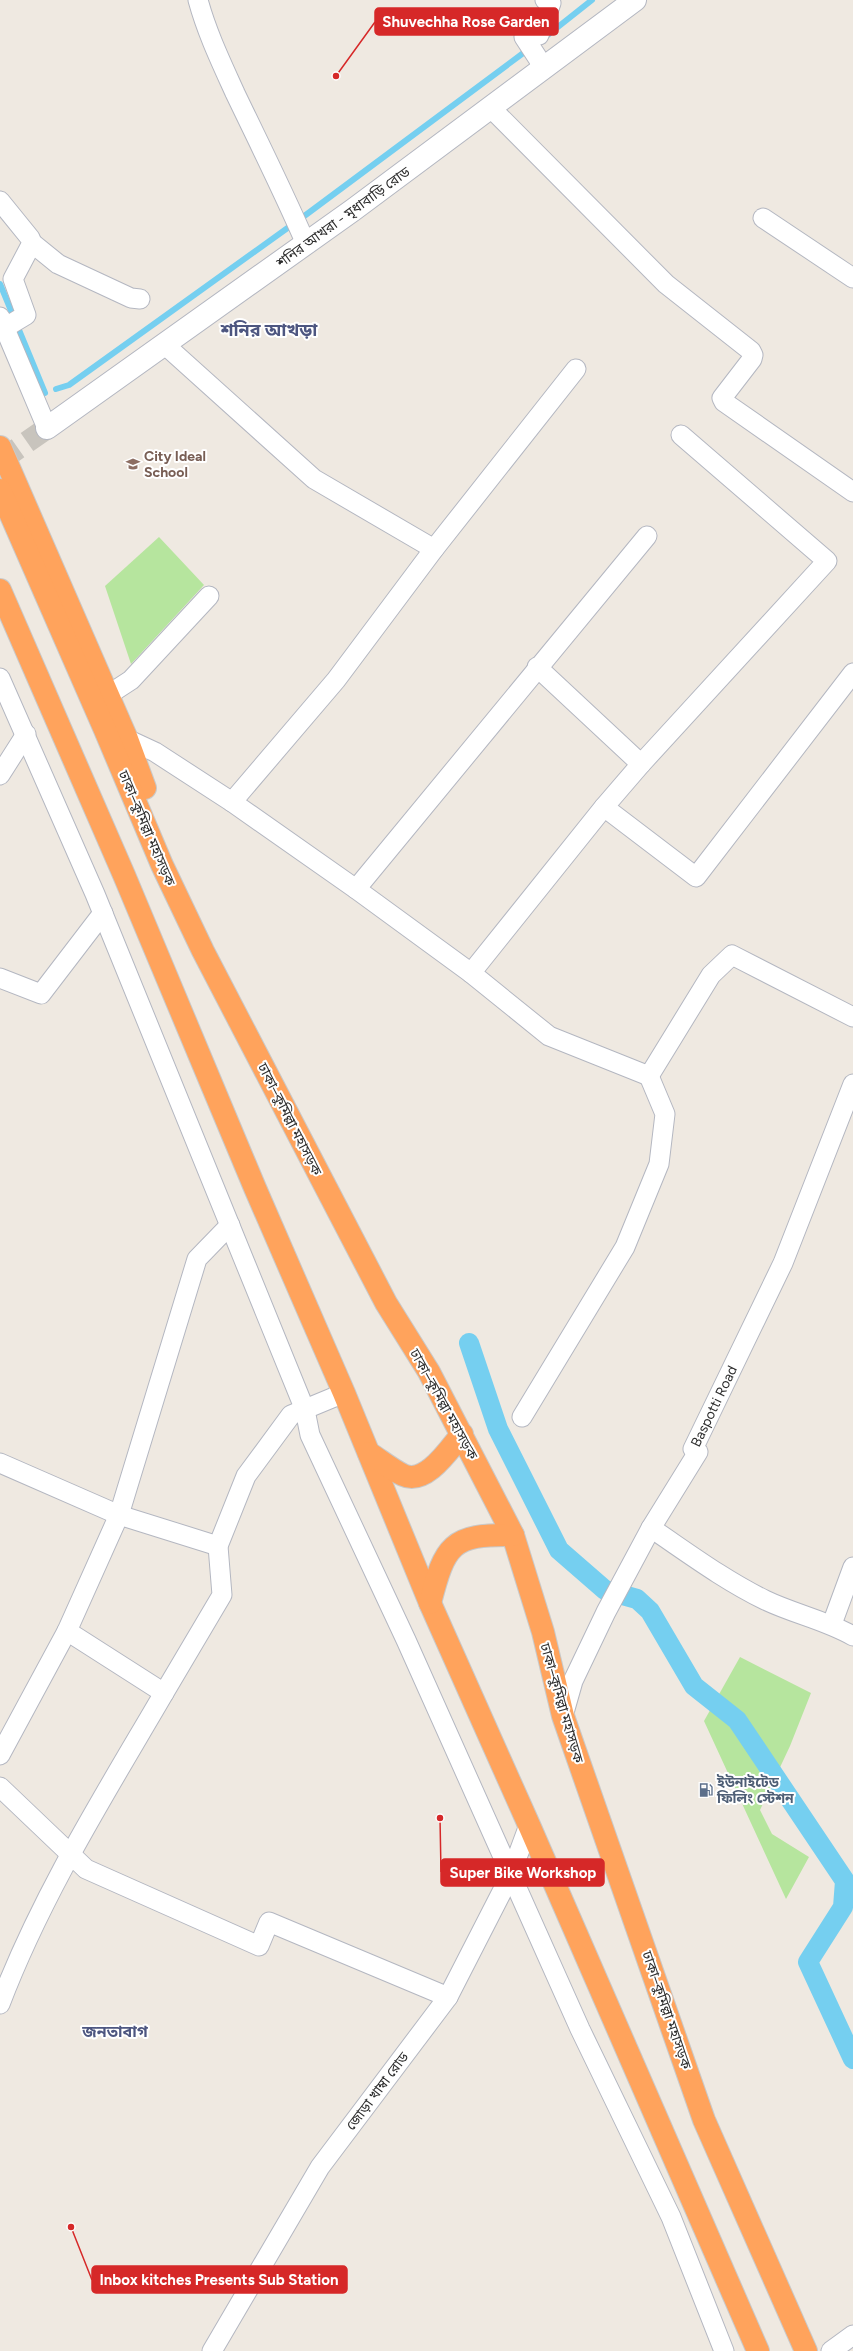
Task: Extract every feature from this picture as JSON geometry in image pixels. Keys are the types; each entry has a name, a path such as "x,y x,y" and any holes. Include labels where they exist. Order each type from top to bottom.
{"highway":[{"path":"0,446 127,739 203,951"},
{"name":"ঢাকা–কুমিল্লা মহাসড়ক","path":"0,490 106,730 162,866 203,951 386,1303 429,1372 513,1535 543,1632 563,1716 704,2120 806,2351"},
{"path":"0,590 124,875 254,1188 344,1393 430,1603 529,1824 758,2351"},
{"path":"369,1453 404,1476 418,1476 430,1470 462,1434"},
{"path":"430,1603 442,1559 461,1541 481,1535 513,1535"}],"main road":[{"name":"শনির আখরা - মৃধাবাড়ি রোড","path":"47,428 164,344 303,237 492,109 540,66 635,0"}],"street":[{"path":"198,0 206,30 261,149 286,196 303,237"},
{"path":"540,66 524,37 540,35 551,3 545,0"},
{"path":"492,109 666,284 751,351 753,355 752,359 726,391 722,398 724,402 853,492"},
{"path":"0,201 30,238 32,243 58,264 131,298 140,299"},
{"path":"763,218 853,278"},
{"path":"32,243 13,279 26,314 3,322 47,428"},
{"path":"164,344 314,479 434,549"},
{"path":"232,802 336,680 434,549 576,369"},
{"path":"471,973 604,807 641,764 827,560 681,435"},
{"path":"356,889 537,667 647,536"},
{"path":"108,695 131,680 209,596"},
{"path":"537,667 641,764"},
{"path":"604,807 696,877 853,673"},
{"path":"0,678 26,734 103,913 305,1410 310,1435 406,1640 580,2029 671,2217 724,2351"},
{"path":"0,775 26,734"},
{"path":"127,739 155,752 232,802 356,889 471,973 549,1036 649,1076 666,1114 659,1164 625,1247 522,1417"},
{"path":"0,978 42,994 103,913"},
{"path":"649,1076 711,975 732,955 853,1017"},
{"name":"Baspotti Road","path":"563,1716 573,1680 606,1612 651,1528 698,1452 693,1449 783,1263 853,1084"},
{"path":"0,1755 67,1631 119,1515 197,1259 230,1225"},
{"path":"0,2004 20,1953 71,1854 222,1595 218,1546 246,1476 291,1415 344,1393"},
{"path":"0,1462 119,1515 218,1546"},
{"path":"651,1528 713,1571 766,1600 832,1624 853,1636"},
{"path":"832,1624 853,1567"},
{"path":"67,1631 164,1693"},
{"path":"0,1787 86,1869 259,1946 270,1922 448,1997"},
{"name":"জোড়া খাম্বা রোড","path":"212,2351 320,2167 448,1997 511,1874 529,1824"},
{"path":"831,2351 853,2335"}],"green space":[{"path":"159,537 204,585 131,664 105,586"},
{"path":"740,1657 811,1693 790,1746 760,1810 772,1834 809,1857 786,1899 704,1721"}],"waterway":[{"path":"544,38 592,0"},
{"path":"56,389 69,385 307,214 530,48"},
{"path":"0,284 45,393"},
{"path":"469,1343 498,1429 559,1550 605,1590 637,1599 650,1611 694,1686 737,1720 845,1881 843,1907 808,1962 853,2059"}],"tunnel":[{"path":"0,461 47,428"}],"place":[{"name":"Shuvechha Rose Garden","path":"336,76"},
{"name":"City Ideal School","path":"133,464"},
{"name":"ইউনাইটেড ফিলিং স্টেশন","path":"706,1790"},
{"name":"Super Bike Workshop","path":"440,1818"},
{"name":"Inbox kitches Presents Sub Station","path":"71,2227"}],"district":[{"name":"শনির আখড়া","path":"269,330"},
{"name":"জনতাবাগ","path":"115,2031"}]}
